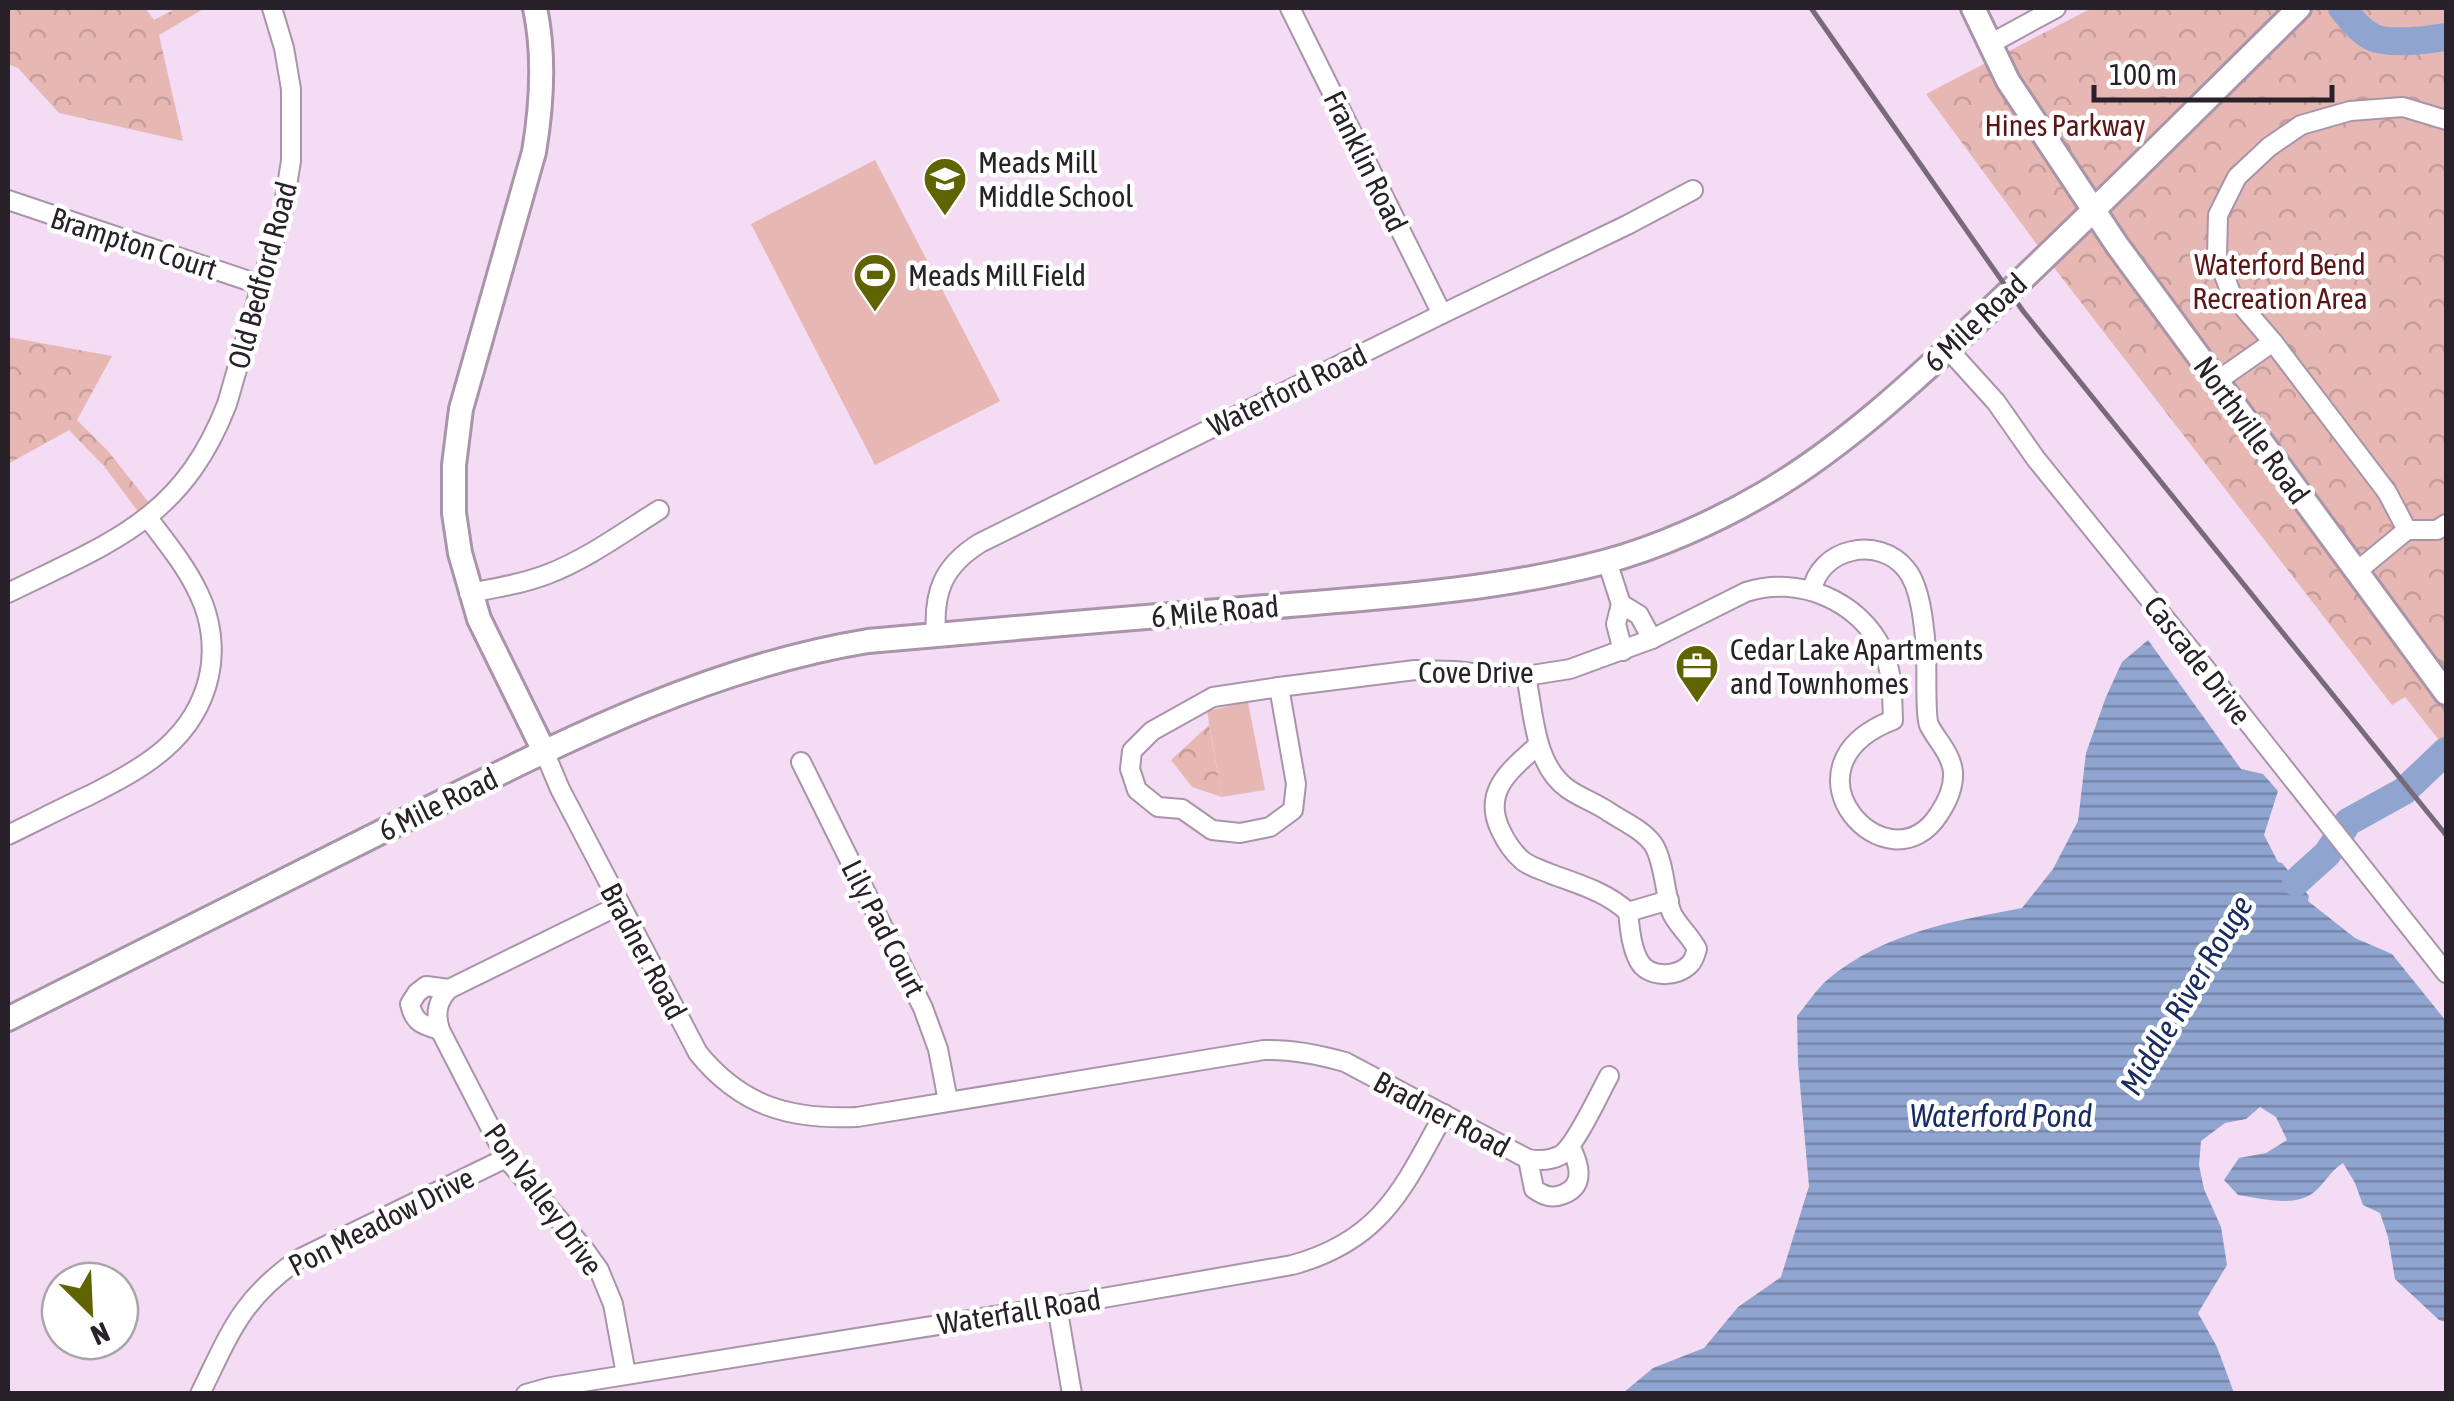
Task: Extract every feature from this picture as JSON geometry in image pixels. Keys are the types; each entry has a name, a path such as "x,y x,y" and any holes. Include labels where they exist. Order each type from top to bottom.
{"street":[{"name":"Old Bedford Road","path":"8,593 105,545 148,518 183,483 215,434 283,210 291,161 291,89 272,8"},
{"name":"Bradner Road","path":"535,8 542,82 540,115 534,152 467,385 457,433 454,513 460,553 489,644 698,1053 745,1096 779,1110 828,1118 856,1117 1264,1050 1316,1054 1344,1062 1528,1159 1547,1160 1570,1146 1577,1159 1578,1181 1571,1192 1544,1196 1534,1189 1528,1159"},
{"name":"Franklin Road","path":"1290,8 1442,314"},
{"name":"Northville Road","path":"1973,8 2008,82 2094,210 2446,693"},
{"path":"1990,44 2056,8"},
{"name":"6 Mile Road","path":"8,1019 544,752 722,676 868,641 1481,586 1607,561 1664,540 1761,496 1839,442 1948,349 2299,8"},
{"path":"2407,530 2387,492 2274,342 2231,292 2216,257 2218,214 2237,177 2300,125 2350,111 2403,108 2446,120"},
{"name":"Waterford Road","path":"936,634 934,613 939,590 966,552 1693,190"},
{"name":"Brampton Court","path":"8,200 261,285"},
{"path":"2216,381 2274,342"},
{"name":"Cascade Drive","path":"1948,349 1996,402 2036,459 2446,974"},
{"path":"470,592 524,583 552,573 660,510"},
{"path":"8,835 148,764 180,736 199,706 212,656 205,607 189,575 148,518"},
{"path":"2356,572 2407,530 2437,530 2446,524"},
{"path":"1893,720 1891,680 1884,652 1870,628 1844,605 1812,591 1821,568 1832,559 1863,548 1889,554 1908,570 1921,608 1928,722 1948,754 1953,774 1948,800 1933,824 1920,833 1904,839 1886,838 1865,830 1847,808 1839,786 1843,762 1856,742 1876,726 1893,720 1928,722"},
{"path":"1607,561 1622,604 1616,624 1622,651"},
{"name":"Cove Drive","path":"1279,687 1296,784 1293,810 1270,828 1212,830 1182,810 1158,806 1137,790 1130,770 1132,751 1152,731 1213,697 1279,687 1415,670 1526,676 1570,669 1652,639 1746,592 1782,586 1812,591"},
{"path":"1622,604 1638,615 1652,639"},
{"path":"1526,676 1545,764 1567,788 1654,844 1672,914 1691,936 1697,950 1692,962 1682,970 1666,975 1648,972 1640,964 1631,942 1628,912 1601,893 1526,864 1508,846 1496,821 1494,803 1502,779 1538,745"},
{"name":"Lily Pad Court","path":"800,762 923,1008 938,1050 948,1101"},
{"path":"1628,912 1669,900"},
{"name":"Pon Valley Drive","path":"620,905 450,989 426,986 410,1004 418,1023 440,1030 506,1158 599,1270 613,1304 626,1374"},
{"path":"440,1030 437,1009 450,989"},
{"path":"1570,1146 1609,1076"},
{"name":"Waterfall Road","path":"526,1394 626,1374 1292,1265 1333,1251 1367,1229 1390,1207 1444,1114"},
{"name":"Pon Meadow Drive","path":"200,1394 242,1312 276,1275 299,1259 506,1158"},
{"path":"1057,1306 1072,1394"}],"green space":[{"path":"8,8 145,8 154,20 177,8 205,8 159,35 183,141 59,113 18,68 8,64"},
{"name":"Waterford Bend Recreation Area","path":"2092,8 2446,8 2446,749 2405,697 2392,705 2052,265 1926,94"},
{"name":"Meads Mill Field","path":"875,160 1000,401 875,465 751,224"},
{"path":"8,337 112,356 77,420 108,451 150,504 140,514 104,466 69,430 8,464"},
{"path":"1248,702 1265,790 1222,797 1207,711"},
{"path":"1209,725 1222,797 1192,787 1171,760"}],"water":[{"name":"Waterford Pond","path":"2148,640 2241,769 2263,774 2278,791 2264,835 2278,862 2309,896 2308,901 2355,938 2392,954 2446,1021 2446,1322 2395,1279 2380,1213 2363,1205 2343,1163 2313,1193 2296,1200 2238,1195 2224,1180 2239,1158 2266,1153 2287,1140 2276,1117 2260,1107 2246,1119 2225,1123 2201,1141 2199,1165 2204,1189 2221,1227 2227,1265 2198,1313 2217,1347 2234,1393 1623,1393 1653,1368 1704,1348 1738,1307 1781,1277 1809,1186 1797,1016 1827,980 1871,951 1920,931 2022,908 2053,869 2078,821 2086,753 2122,662"}],"waterway":[{"name":"Middle River Rouge","path":"2342,8 2363,31 2379,39 2446,37"},
{"name":"Middle River Rouge","path":"2296,882 2327,854 2348,822 2404,791 2446,751"},
{"path":"2439,758 2446,765"}],"railway":[{"path":"1811,8 2023,311 2446,835"}],"place":[{"name":"Meads Mill Middle School","path":"945,217"},
{"name":"Meads Mill Field","path":"875,313"},
{"name":"Cedar Lake Apartments and Townhomes","path":"1697,704"}],"park label":[{"name":"Hines Parkway","path":"2065,125"}]}
